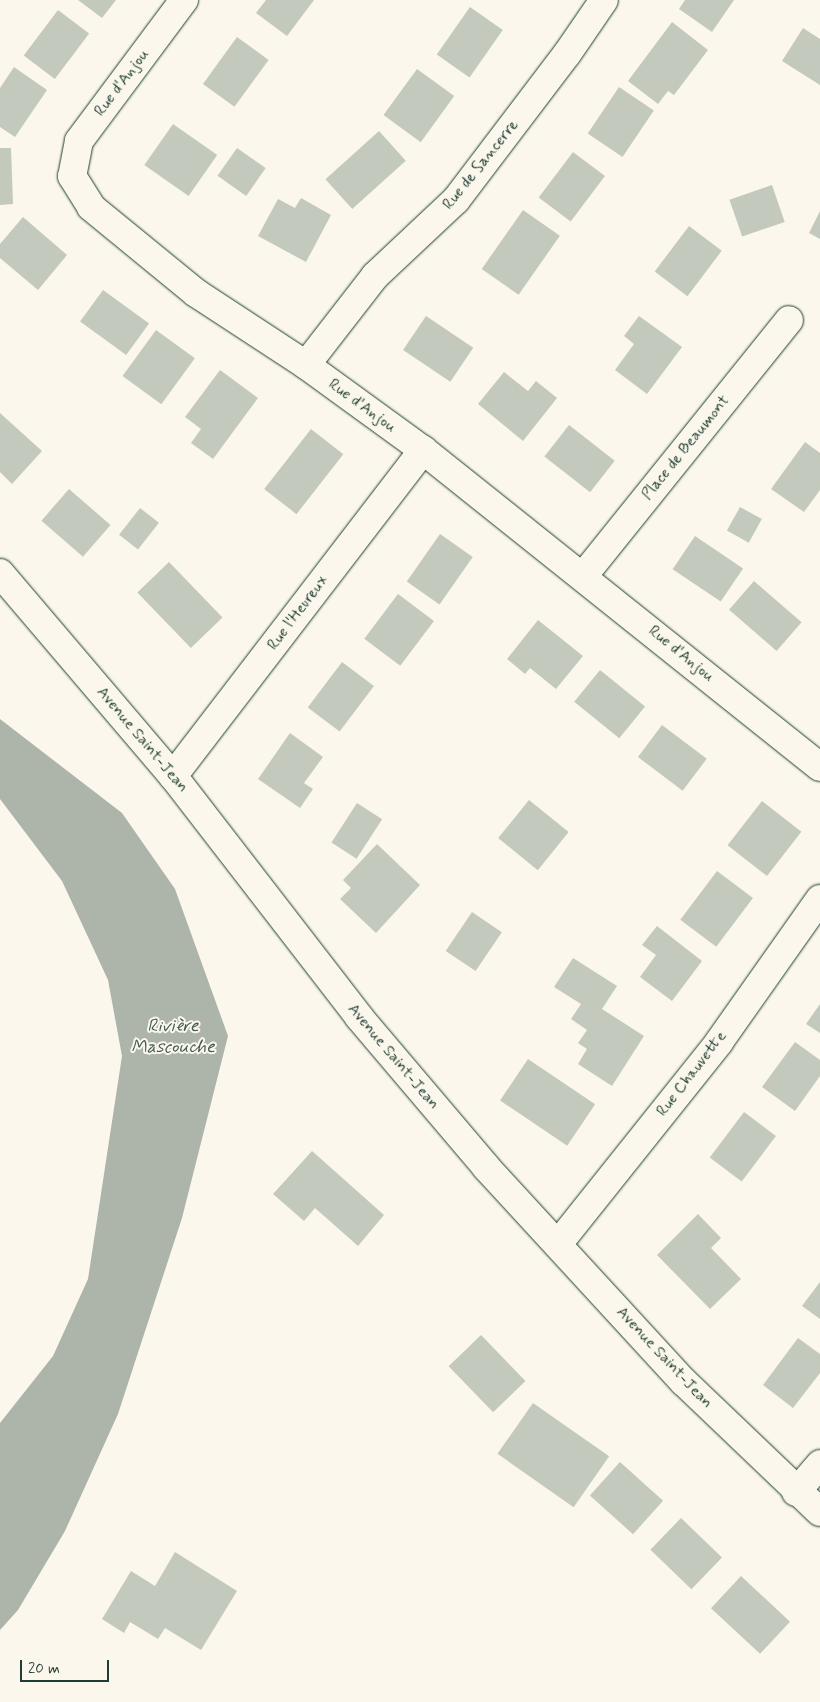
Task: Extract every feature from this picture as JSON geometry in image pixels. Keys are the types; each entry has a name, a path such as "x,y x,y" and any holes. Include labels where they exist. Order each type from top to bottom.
{"street":[{"name":"Rue d'Anjou","path":"184,0 79,141 72,176 91,207 196,293 306,365 422,450 584,575 820,767"},
{"name":"Rue de Sancerre","path":"306,365 374,276 456,200 568,54 604,0"},
{"name":"Place de Beaumont","path":"584,575 789,320"},
{"name":"Rue l'Heureux","path":"173,776 422,450"},
{"name":"Avenue Saint-Jean","path":"0,573 173,776 394,1060 486,1167 684,1382 796,1492 820,1512"},
{"name":"Rue Chauvette","path":"558,1244 719,1042 820,899"},
{"path":"796,1492 820,1464"}],"water":[{"name":"Rivière Mascouche","path":"0,719 122,813 175,889 228,1036 182,1218 118,1414 65,1531 18,1610 0,1630 0,1423 53,1356 88,1279 122,1056 108,980 62,881 0,799"}],"building":[{"path":"78,0 116,0 102,18"},
{"path":"266,0 314,0 287,36 256,13"},
{"path":"685,0 734,0 712,32 679,9"},
{"path":"470,7 503,30 469,77 437,55"},
{"path":"58,10 89,33 55,79 24,56"},
{"path":"672,22 708,50 674,95 668,91 658,104 628,81"},
{"path":"803,28 820,39 820,85 782,61"},
{"path":"237,37 269,60 234,107 203,84"},
{"path":"14,67 47,90 15,137 0,127 0,88"},
{"path":"417,69 454,96 421,142 383,115"},
{"path":"619,87 654,110 623,157 588,133"},
{"path":"173,124 217,155 189,196 144,165"},
{"path":"379,131 406,161 352,209 325,179"},
{"path":"0,148 11,148 13,204 0,205"},
{"path":"237,148 266,168 246,196 217,176"},
{"path":"573,152 605,176 571,222 539,198"},
{"path":"772,185 785,222 742,237 729,200"},
{"path":"301,198 331,215 306,262 258,236 278,199 295,208"},
{"path":"523,210 560,236 519,295 482,269"},
{"path":"820,211 820,239 809,233"},
{"path":"23,217 67,255 38,290 0,258 0,244"},
{"path":"689,226 722,251 687,296 655,272"},
{"path":"103,290 149,324 126,355 80,322"},
{"path":"426,316 473,348 450,382 403,350"},
{"path":"639,316 682,347 647,394 615,370 634,344 624,336"},
{"path":"156,330 195,358 161,404 122,376"},
{"path":"220,370 258,398 213,459 191,443 201,429 185,417"},
{"path":"504,372 528,391 536,381 557,398 523,441 478,404"},
{"path":"0,413 42,451 12,484 0,472"},
{"path":"569,425 615,461 590,492 544,457"},
{"path":"311,429 343,454 297,514 264,489"},
{"path":"805,442 820,453 820,490 804,512 771,489"},
{"path":"69,489 111,525 83,557 41,521"},
{"path":"740,507 762,519 749,543 727,531"},
{"path":"140,508 159,523 138,550 119,535"},
{"path":"440,534 473,557 439,604 407,582"},
{"path":"695,536 743,568 721,602 673,569"},
{"path":"169,562 222,617 191,648 137,593"},
{"path":"754,581 802,622 777,651 729,610"},
{"path":"398,594 434,621 400,666 364,639"},
{"path":"538,620 583,656 556,689 530,668 525,674 507,659"},
{"path":"342,662 374,686 340,732 308,708"},
{"path":"600,670 645,707 619,738 574,702"},
{"path":"662,725 707,759 683,791 638,757"},
{"path":"290,733 323,757 304,783 313,789 300,808 258,779"},
{"path":"529,800 569,832 538,870 498,838"},
{"path":"762,801 801,832 767,876 728,845"},
{"path":"357,803 382,819 357,859 331,842"},
{"path":"377,844 420,885 376,933 340,899 351,888 343,880"},
{"path":"717,871 753,898 716,947 680,920"},
{"path":"472,912 502,932 476,971 446,951"},
{"path":"657,926 702,961 672,1001 640,977 656,955 642,945"},
{"path":"573,958 617,986 602,1009 644,1036 612,1086 578,1064 587,1049 578,1043 587,1030 571,1019 581,1004 554,987"},
{"path":"820,1004 820,1033 806,1024"},
{"path":"795,1042 820,1060 820,1076 795,1111 762,1087"},
{"path":"528,1059 595,1104 567,1146 500,1100"},
{"path":"744,1112 776,1136 742,1182 710,1158"},
{"path":"312,1151 384,1215 358,1246 315,1208 304,1221 273,1194"},
{"path":"698,1214 721,1238 711,1248 741,1279 710,1309 657,1255"},
{"path":"820,1282 820,1319 802,1306"},
{"path":"481,1335 525,1381 493,1412 449,1366"},
{"path":"798,1338 820,1354 820,1373 793,1408 763,1385"},
{"path":"533,1403 609,1456 574,1507 497,1454"},
{"path":"620,1462 663,1501 633,1534 590,1495"},
{"path":"681,1518 722,1558 691,1589 650,1550"},
{"path":"175,1552 237,1591 201,1650 165,1628 158,1639 130,1622 124,1633 102,1619 131,1571 155,1586"},
{"path":"741,1576 790,1622 760,1654 711,1608"}]}
